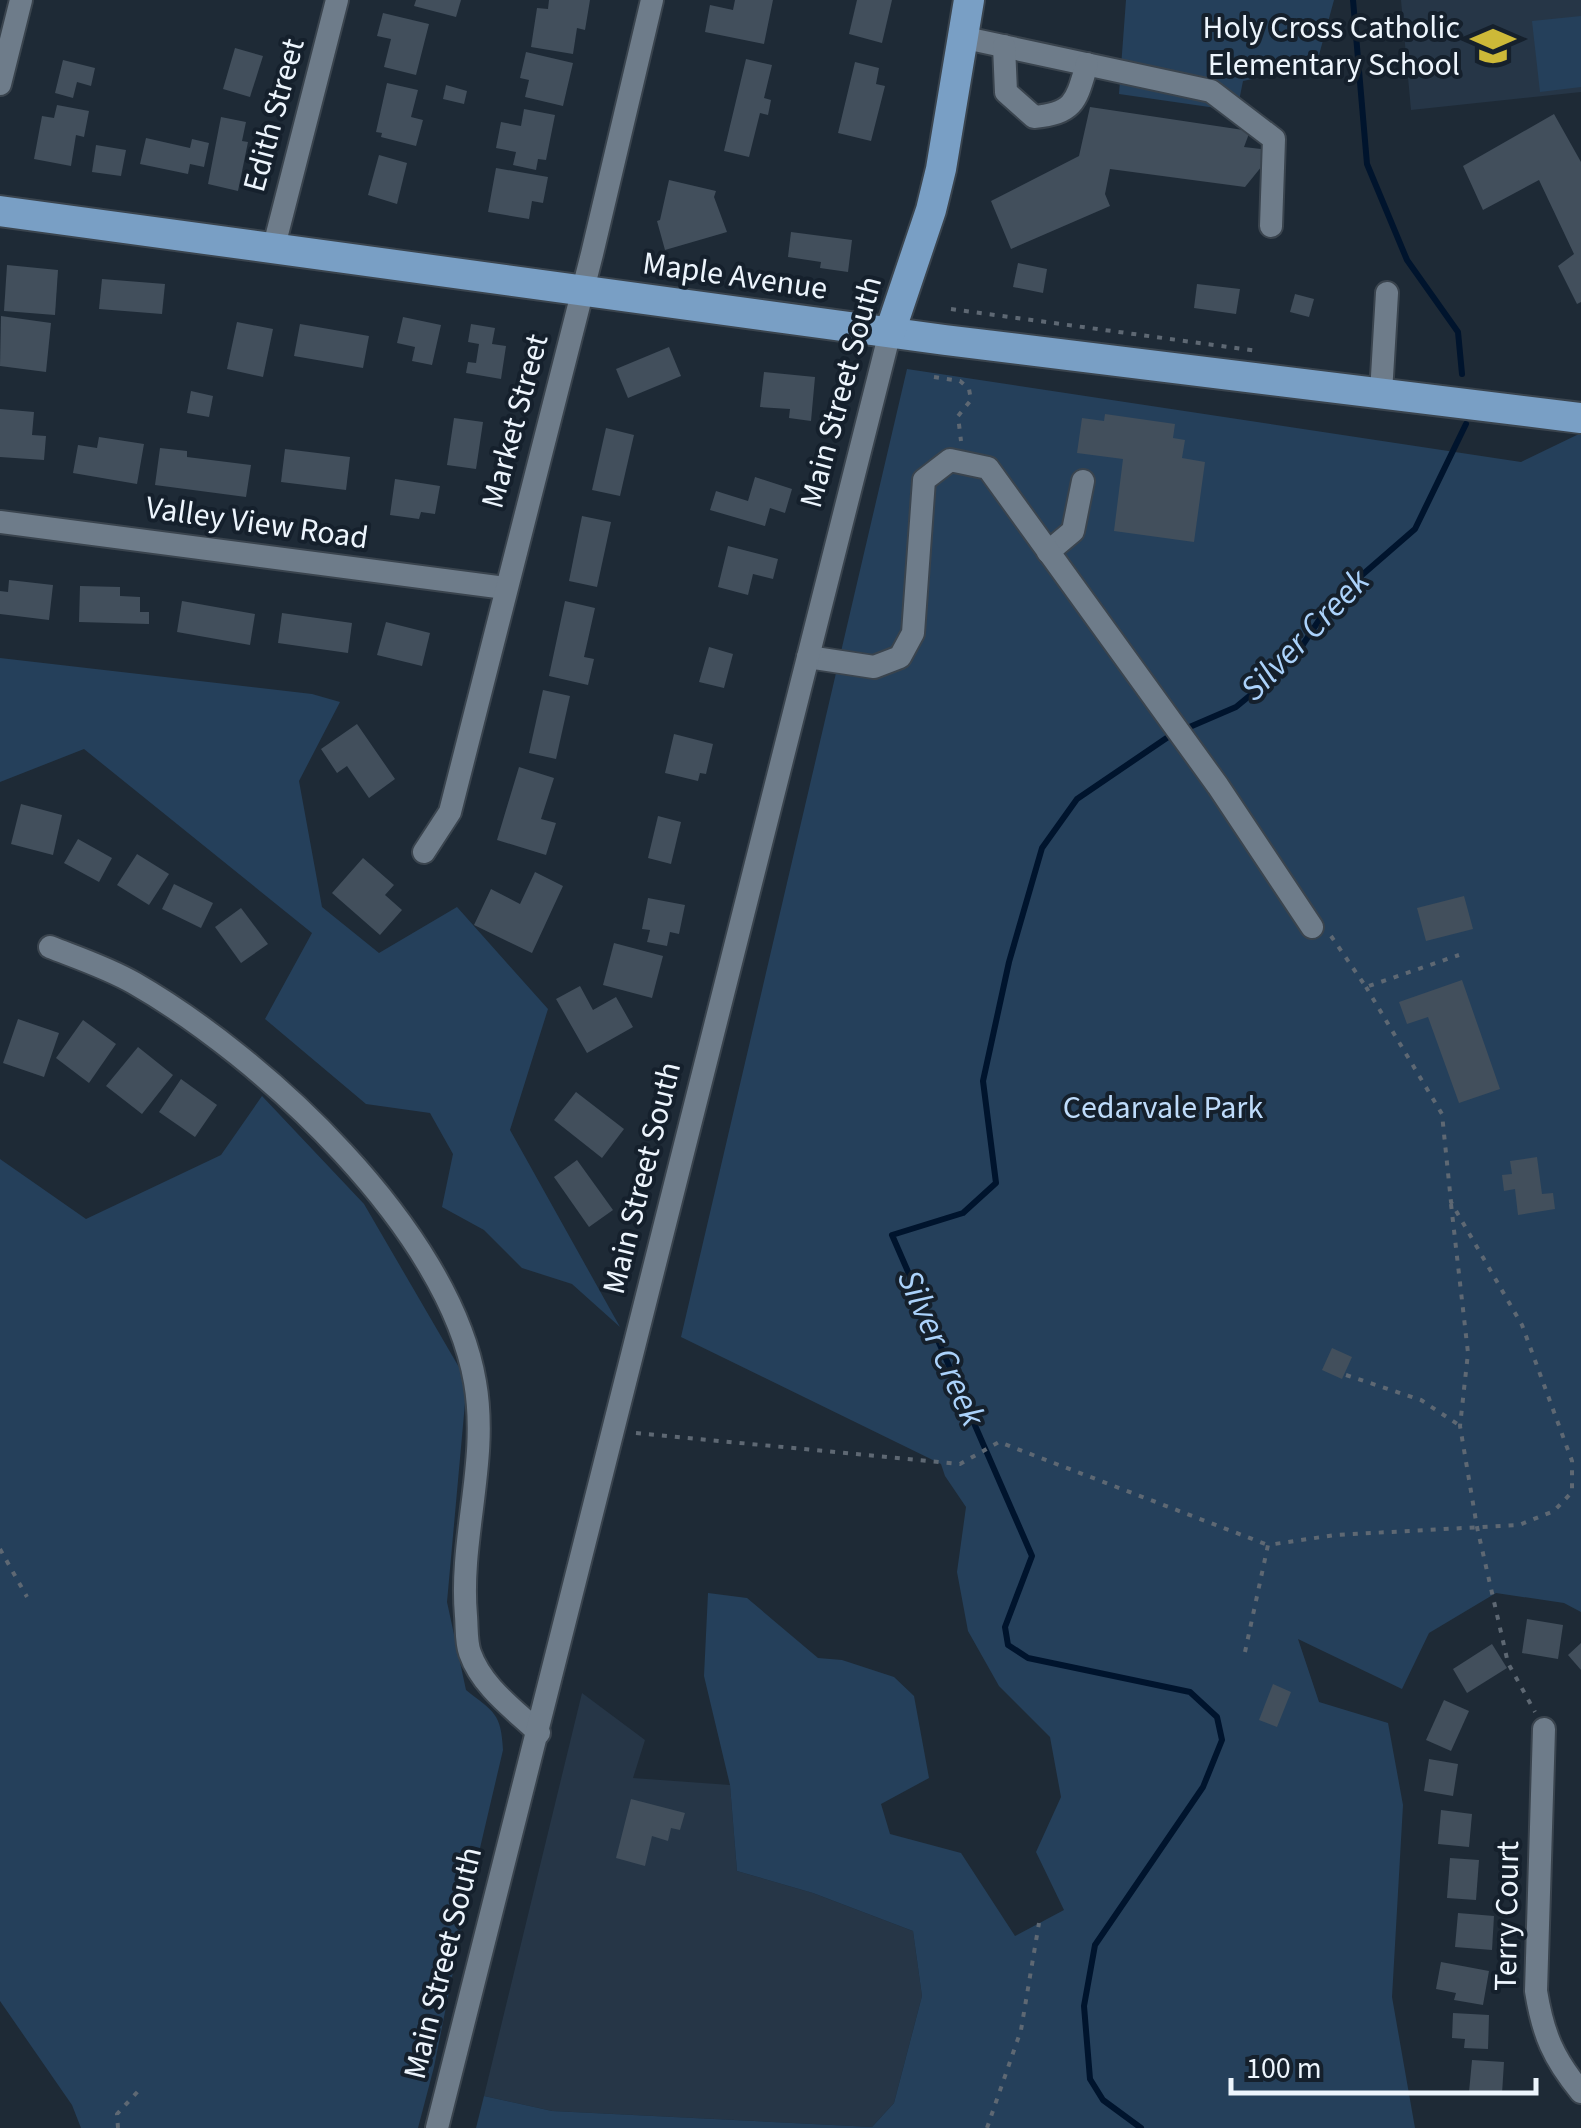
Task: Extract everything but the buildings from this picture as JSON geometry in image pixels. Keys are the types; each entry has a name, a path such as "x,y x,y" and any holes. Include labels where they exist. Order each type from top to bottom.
{"main road":[{"name":"Main Street South","path":"890,332 918,246 917,212 928,132 958,71 969,0"},
{"name":"Maple Avenue","path":"0,211 890,332 1581,418"}],"street":[{"path":"0,84 21,0"},
{"name":"Edith Street","path":"274,246 337,0"},
{"name":"Market Street","path":"424,852 450,812 583,291 652,0"},
{"path":"961,36 1211,91 1274,139 1271,226"},
{"path":"1004,46 1006,92 1034,118 1058,114 1077,97 1086,64"},
{"path":"1381,393 1387,293"},
{"name":"Main Street South","path":"437,2128 890,332"},
{"path":"808,658 874,668 900,657 914,633 924,480 950,460 988,468 1317,924"},
{"path":"1048,552 1073,531 1083,481"},
{"name":"Valley View Road","path":"0,522 505,588"},
{"path":"50,946 132,982 230,1046 297,1107 382,1198 424,1262 456,1317 475,1380 481,1437 464,1593 469,1652 486,1683 539,1733"},
{"name":"Terry Court","path":"1544,1729 1536,1991 1543,2033 1561,2068 1581,2092"}],"path":[{"path":"934,377 960,382 969,388 971,400 958,416 963,463"},
{"path":"1317,924 1366,987 1442,1114 1468,1353 1460,1426 1508,1662 1544,1729"},
{"path":"1366,987 1459,955"},
{"path":"636,1433 960,1464 999,1442 1268,1545 1335,1536 1519,1525 1554,1511 1572,1492 1572,1461 1522,1324 1451,1202"},
{"path":"1346,1375 1420,1400 1460,1426"},
{"path":"1245,1652 1268,1545"},
{"path":"0,1549 27,1597"},
{"path":"987,2128 1021,2030 1039,1923"},
{"path":"118,2128 117,2114 142,2088"}],"shaded area":[{"name":"Holy Cross Catholic Elementary School","path":"1401,0 1581,0 1581,92 1411,110"},
{"path":"582,1693 645,1740 633,1778 730,1785 737,1871 813,1893 913,1931 922,1996 894,2103 872,2127 552,2111 484,2096"}],"green space":[{"path":"1126,0 1334,0 1316,66 1243,81 1237,111 1119,94"},
{"path":"1581,16 1581,87 1540,92 1532,21"},
{"name":"Cedarvale Park","path":"907,369 1521,462 1581,433 1581,1612 1564,1603 1496,1593 1429,1633 1402,1689 1298,1639 1319,1702 1388,1723 1403,1805 1392,1997 1415,2128 476,2128 484,2096 552,2111 872,2127 894,2103 922,1996 913,1931 813,1893 737,1871 730,1785 704,1676 708,1593 747,1598 818,1658 842,1660 894,1677 914,1696 929,1778 881,1804 890,1834 961,1853 1015,1936 1064,1910 1036,1852 1061,1797 1050,1737 999,1686 968,1631 957,1572 966,1507 941,1464 681,1337"},
{"path":"0,658 312,694 340,702 299,781 322,907 379,953 457,907 548,1009 510,1130 620,1327 572,1284 522,1268 484,1230 442,1207 453,1154 430,1113 366,1104 265,1019 312,933 84,749 0,782"},
{"path":"262,1096 364,1204 467,1381 447,1602 466,1690 494,1714 503,1750 418,2128 81,2128 72,2105 0,2001 0,1159 86,1219 221,1155"}],"waterway":[{"name":"Silver Creek","path":"1353,0 1367,164 1407,260 1458,332 1462,374"},
{"name":"Silver Creek","path":"1141,2128 1103,2100 1090,2079 1084,2006 1095,1945 1203,1787 1222,1740 1217,1717 1190,1692 1028,1658 1008,1645 1005,1627 1032,1556 892,1235 963,1213 996,1183 983,1081 1009,962 1042,848 1077,799 1171,735 1236,707 1270,679 1302,646 1331,602 1415,529 1466,424"}],"place":[{"name":"Holy Cross Catholic Elementary School","path":"1493,46"}]}
